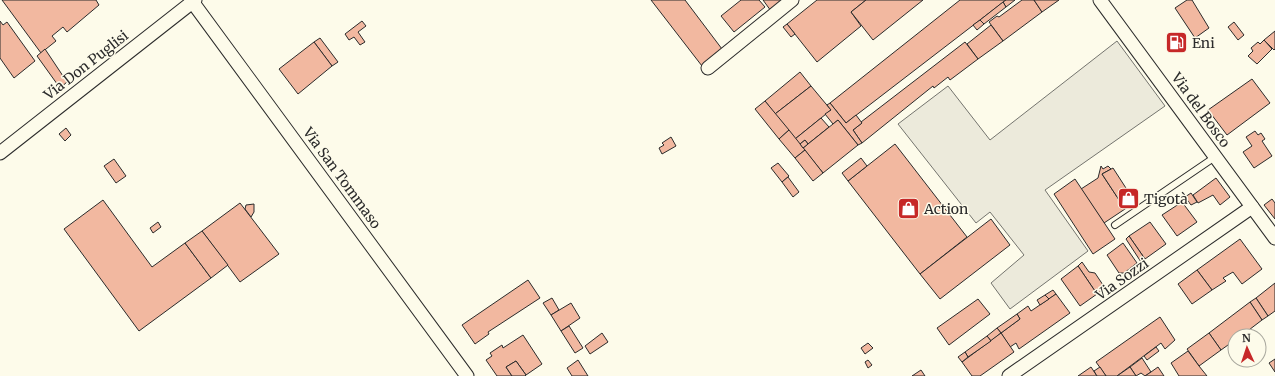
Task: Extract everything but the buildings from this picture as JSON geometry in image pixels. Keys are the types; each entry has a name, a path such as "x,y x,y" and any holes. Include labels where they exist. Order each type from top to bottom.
{"street":[{"path":"708,68 792,0"},
{"name":"Via del Bosco","path":"1100,0 1275,238"},
{"name":"Via Don Puglisi","path":"0,153 193,1"},
{"name":"Via San Tommaso","path":"193,1 467,376"},
{"name":"Via Sozzi","path":"1009,376 1252,207"}],"lane":[{"path":"1115,225 1215,157"}],"shaded area":[{"path":"1117,41 1165,106 1045,190 1088,251 1010,309 991,283 1024,255 990,212 976,223 898,124 948,86 990,140"}],"place":[{"name":"Eni","path":"1177,43"},
{"name":"Tigotà","path":"1129,199"},
{"name":"Action","path":"908,209"}]}
